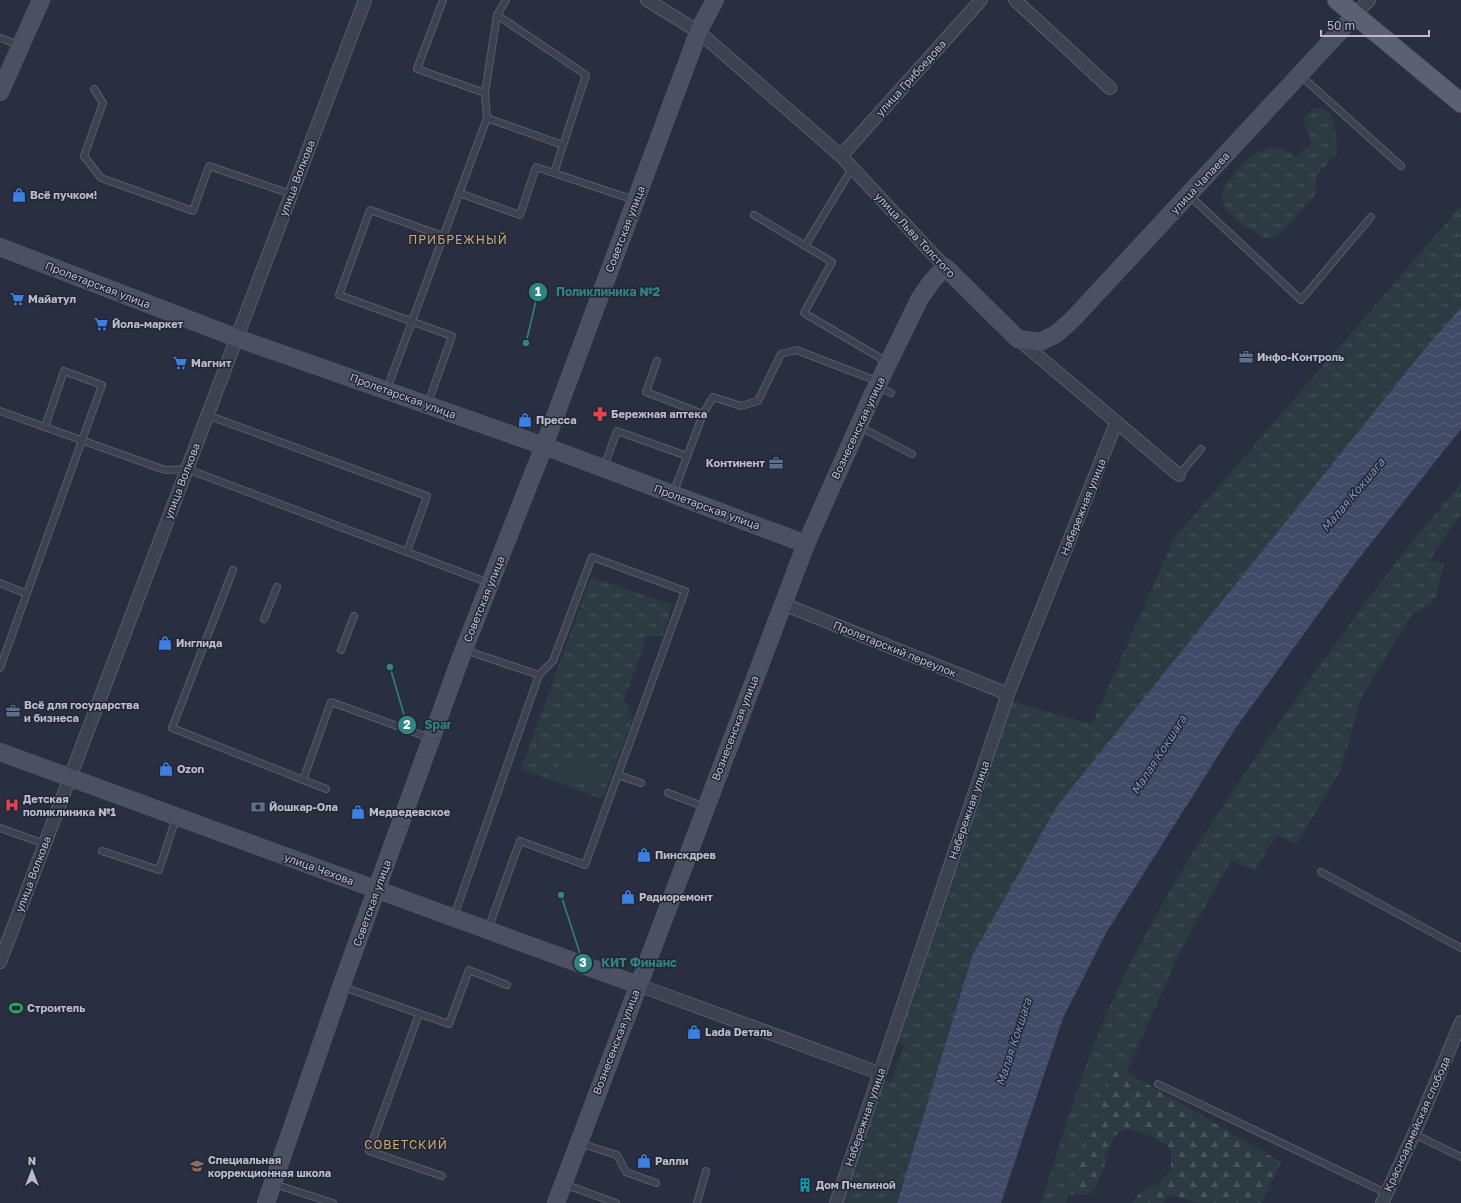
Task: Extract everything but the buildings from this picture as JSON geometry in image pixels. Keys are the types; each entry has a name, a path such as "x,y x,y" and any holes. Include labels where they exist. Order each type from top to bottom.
{"main road":[{"path":"1336,0 1461,103"}],"street":[{"path":"0,92 41,0"},
{"name":"улица Волкова","path":"0,962 365,0"},
{"name":"улица Льва Толстого","path":"647,0 699,32 841,156 945,267 1018,339 1179,475"},
{"name":"Советская улица","path":"266,1203 341,987 464,649 544,446 699,32 709,9 715,0"},
{"name":"улица Грибоедова","path":"841,156 981,0"},
{"path":"1015,0 1110,88"},
{"name":"улица Чапаева","path":"1018,339 1040,342 1056,334 1072,320 1369,0"},
{"name":"Пролетарская улица","path":"0,247 237,338 544,446 806,544"},
{"name":"Вознесенская улица","path":"556,1203 806,544 859,426 883,387 889,362 920,298 932,281 945,267"},
{"name":"Набережная улица","path":"836,1203 1008,694 1116,423"},
{"name":"Пролетарский переулок","path":"783,604 1008,694"},
{"name":"улица Чехова","path":"0,752 638,985"},
{"path":"638,985 880,1073"},
{"name":"Красноармейская слобода","path":"1384,1198 1414,1134 1461,1022"}],"lane":[{"path":"443,0 417,69 485,93"},
{"path":"386,390 487,118 485,93 497,15 506,0"},
{"path":"497,15 586,74 554,173"},
{"path":"0,38 21,45"},
{"path":"1299,74 1401,166"},
{"path":"94,88 103,103 84,156 101,178 193,211 209,166 291,194"},
{"path":"487,118 563,146"},
{"path":"459,193 520,215 536,167 636,200"},
{"path":"805,246 852,168"},
{"path":"1189,194 1301,300 1371,217"},
{"path":"427,405 452,336 339,295 370,210 443,236"},
{"path":"754,215 832,262 804,313 889,362"},
{"path":"673,494 703,414 713,397 741,406 758,401 781,354 796,350 883,387"},
{"path":"657,361 646,392 703,414"},
{"path":"0,668 102,385 64,371 45,427"},
{"path":"0,411 165,470 187,469 490,584"},
{"path":"207,415 427,496 407,552"},
{"path":"859,426 912,454"},
{"path":"603,468 617,431 687,456"},
{"path":"1179,475 1201,449"},
{"path":"453,918 539,675 554,661 592,557 685,591 585,865 520,841 487,930"},
{"path":"232,570 172,728 326,789"},
{"path":"0,584 27,594"},
{"path":"264,619 277,587"},
{"path":"342,650 354,616"},
{"path":"464,649 539,675"},
{"path":"303,780 331,702 432,738"},
{"path":"618,775 641,783"},
{"path":"668,793 705,807"},
{"path":"102,851 159,870 176,817"},
{"path":"0,828 45,844"},
{"path":"1321,872 1461,948"},
{"path":"341,987 450,1024 469,970 507,985"},
{"path":"419,1014 369,1151 442,1176"},
{"path":"1158,1084 1384,1198"},
{"path":"1414,1134 1461,1157"},
{"path":"578,1143 616,1155 626,1172 656,1183"},
{"path":"697,1203 706,1171"},
{"path":"273,1183 333,1203"},
{"path":"563,1184 616,1203"}],"green space":[{"path":"1313,108 1328,110 1331,115 1338,152 1316,176 1316,194 1280,234 1269,239 1256,233 1231,215 1223,204 1221,192 1252,155 1262,150 1272,148 1283,150 1295,157 1312,144 1303,119"},
{"path":"1461,206 1461,308 1427,346 1057,806 898,1194 897,1203 840,1203 881,1079 891,1082 904,1045 893,1041 1010,701 1092,724 1174,538"},
{"path":"1461,484 1461,514 1429,561 1444,563 1436,597 1429,605 1412,614 1361,698 1340,772 1296,845 1277,835 1255,870 1231,861 1180,951 1127,1072 1114,1072 1109,1077 1066,1203 1041,1203 1072,1105 1099,1032 1127,970 1166,897 1256,756 1323,661 1367,600 1413,541"},
{"path":"591,577 672,605 663,636 647,636 624,700 633,719 602,799 521,769"},
{"path":"561,757 598,769 592,785 556,773"},
{"path":"1114,1072 1127,1072 1281,1162 1262,1203 1198,1203 1175,1196 1168,1197 1163,1203 1131,1203 1143,1190 1157,1185 1171,1170 1171,1149 1149,1135 1124,1129 1114,1136 1098,1183 1093,1191 1085,1195 1069,1194 1109,1077"}],"water":[{"name":"Малая Кокшага","path":"1461,308 1461,429 1356,562 1235,729 1106,933 1063,1018 1001,1203 897,1203 973,954 1057,806 1427,346"}],"place":[{"name":"Всё пучком!","path":"19,195"},
{"name":"Майатул","path":"17,299"},
{"name":"Йола-маркет","path":"101,324"},
{"name":"Поликлиника №2","path":"526,343"},
{"name":"Инфо-Контроль","path":"1246,357"},
{"name":"Магнит","path":"180,363"},
{"name":"Бережная аптека","path":"600,414"},
{"name":"Пресса","path":"525,420"},
{"name":"Континент","path":"776,463"},
{"name":"Инглида","path":"165,643"},
{"name":"Spar","path":"390,667"},
{"name":"Всё для государства и бизнеса","path":"13,711"},
{"name":"Ozon","path":"166,769"},
{"name":"Детская поликлиника №1","path":"12,805"},
{"name":"Йошкар-Ола","path":"258,807"},
{"name":"Медведевское","path":"358,812"},
{"name":"Пинскдрев","path":"644,855"},
{"name":"КИТ Финанс","path":"561,895"},
{"name":"Радиоремонт","path":"628,897"},
{"name":"Строитель","path":"16,1008"},
{"name":"Lada Dеталь","path":"694,1032"},
{"name":"Ралли","path":"644,1161"},
{"name":"Специальная коррекционная школа","path":"197,1166"},
{"name":"Дом Пчелиной","path":"805,1185"}],"district":[{"name":"ПРИБРЕЖНЫЙ","path":"458,240"},
{"name":"СОВЕТСКИЙ","path":"406,1145"}]}
